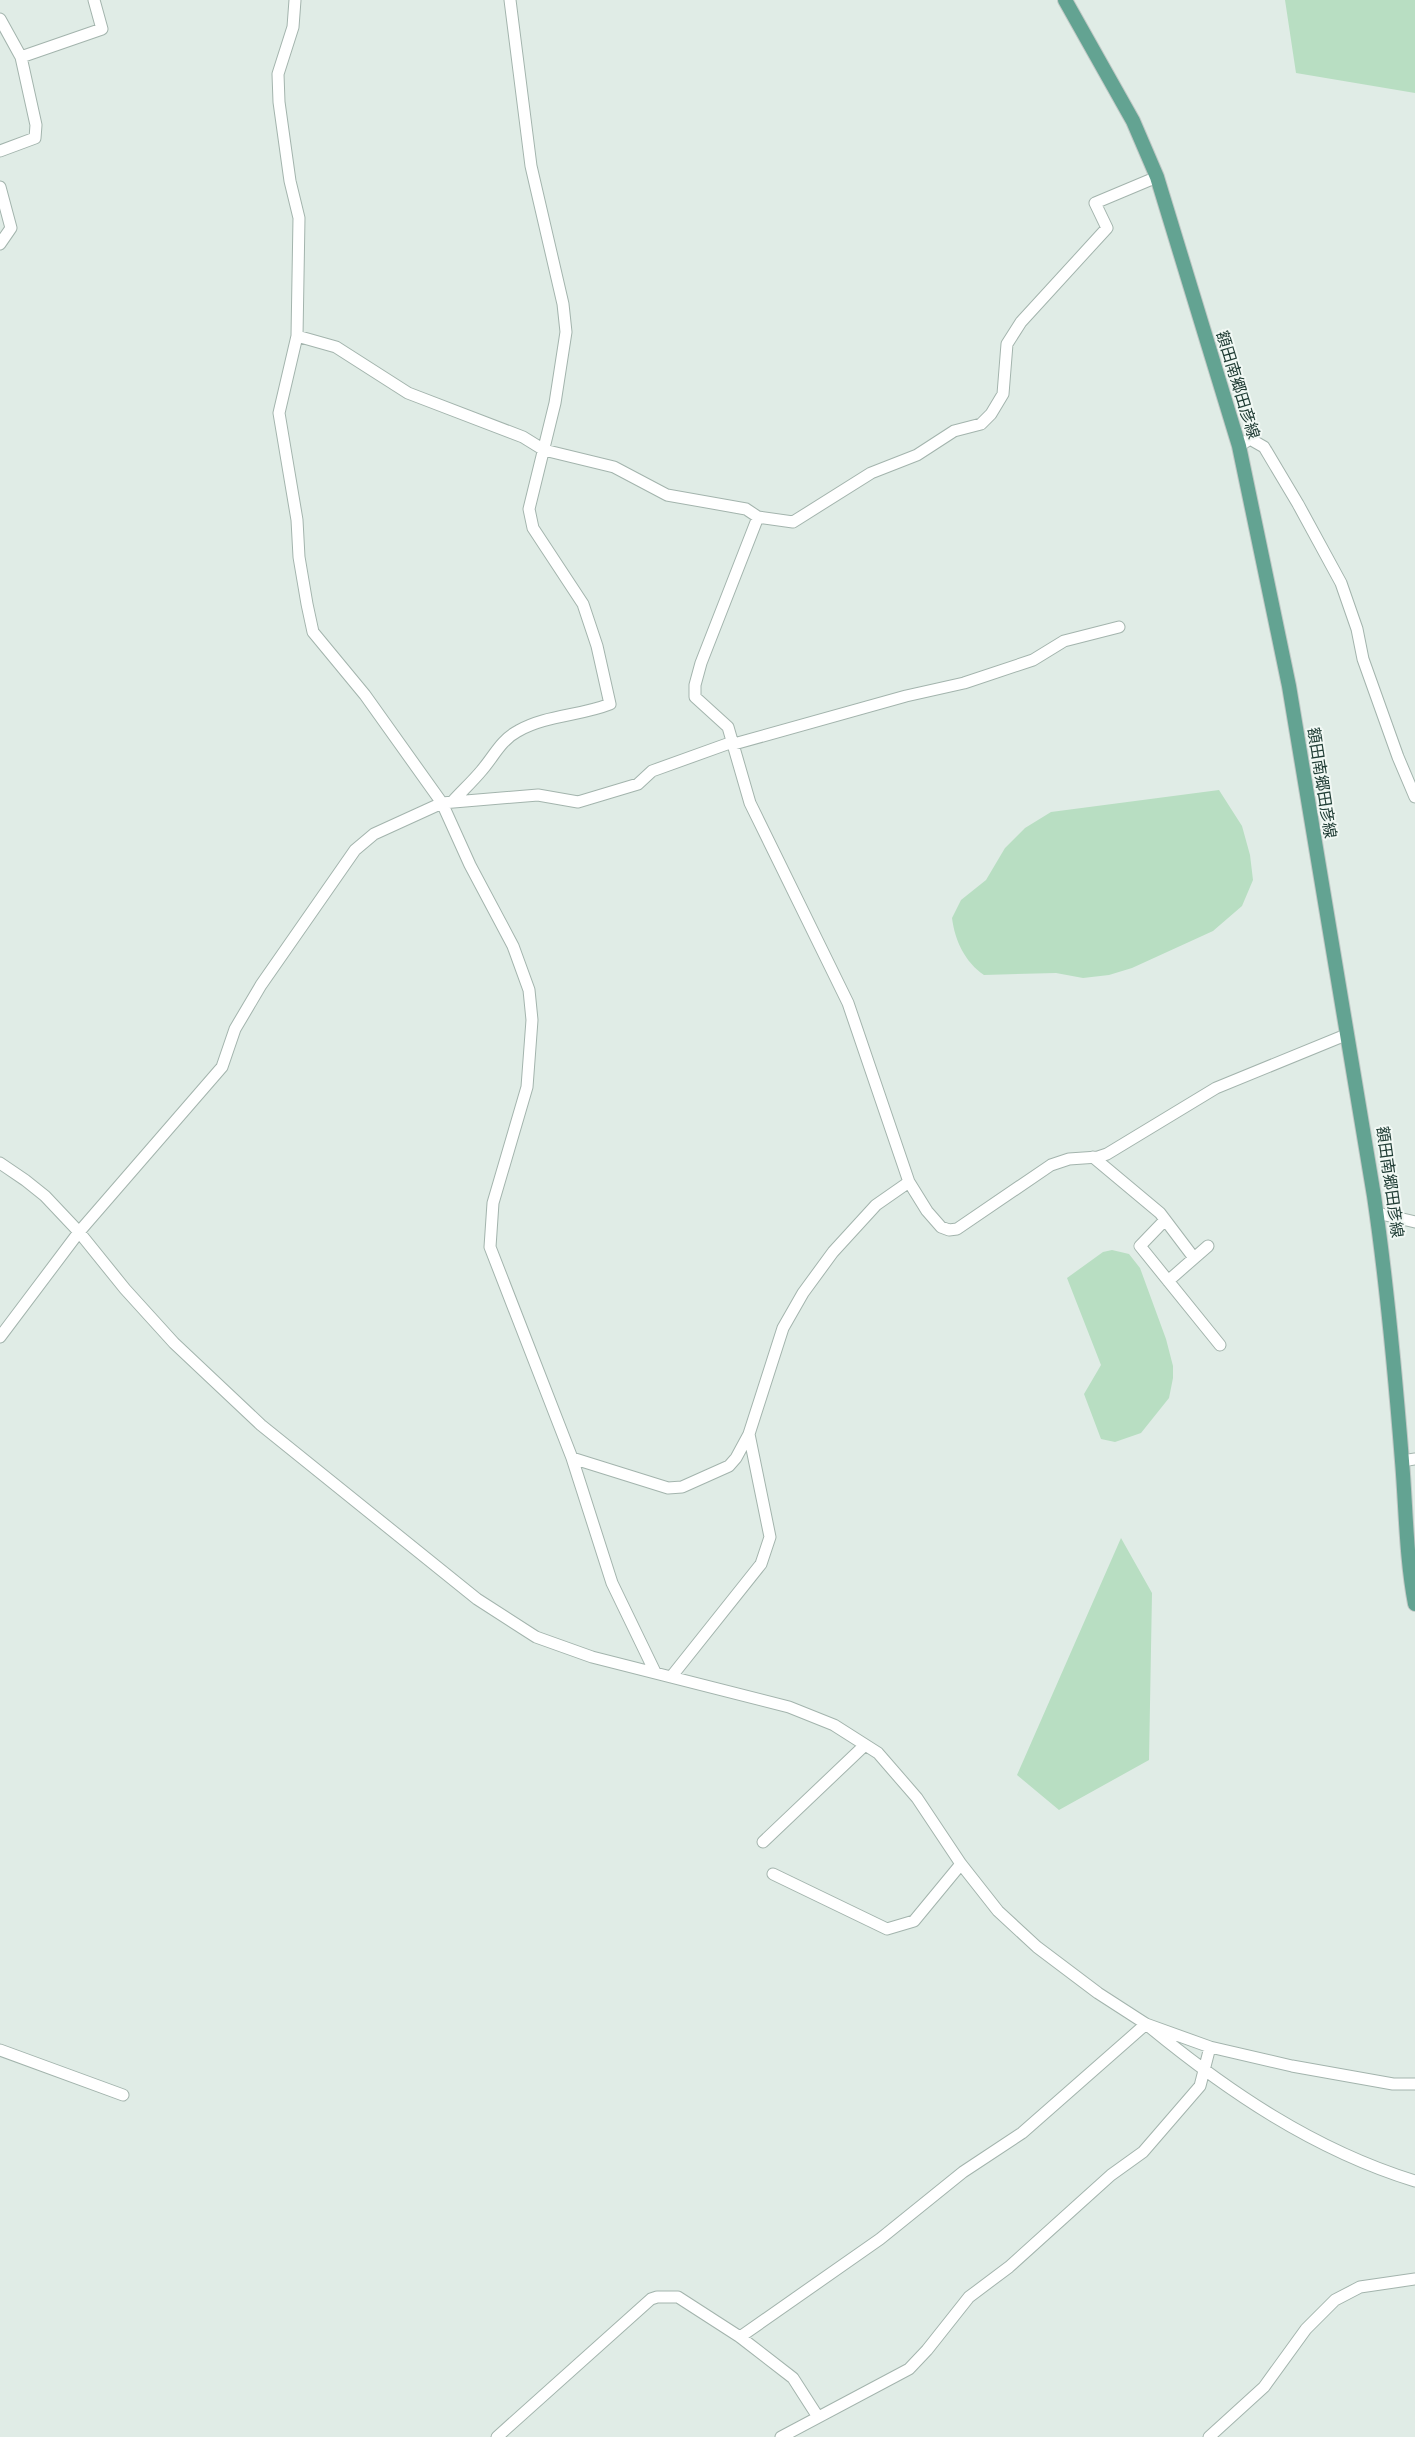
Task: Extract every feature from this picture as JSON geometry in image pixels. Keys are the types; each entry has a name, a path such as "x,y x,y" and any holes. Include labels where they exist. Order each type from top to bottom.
{"main road":[{"name":"額田南郷田彦線","path":"1065,0 1133,121 1157,177 1238,446 1289,686 1377,1213 1409,1460 1415,1604"}],"street":[{"path":"21,57 102,29 94,0"},
{"path":"295,0 293,27 278,74 279,102 289,173 299,218 297,336 279,413 297,520 299,557 313,632 365,695 448,802 470,864 513,946 529,990 532,1020 527,1087 493,1203 490,1247 572,1458 612,1583 655,1672"},
{"path":"0,1337 79,1232 222,1068 235,1029 261,985 355,850 374,834 448,802 482,770 499,745 518,730 555,717 594,710 610,704 597,646 583,604 533,528 529,509 561,371 566,332 563,304 531,166 510,0"},
{"path":"0,19 21,57 36,125 35,138 0,151"},
{"path":"297,336 336,347 408,393 523,437 544,450 614,467 667,495 746,510 758,517 794,522 871,473 917,455 954,431 981,424 991,414 1003,394 1007,344 1021,322 1107,228 1095,203 1157,177"},
{"path":"0,187 11,228 0,244"},
{"path":"1238,446 1250,439 1264,447 1298,504 1341,583 1357,629 1363,659 1415,797"},
{"path":"758,517 700,664 695,685 695,697 728,727 750,804 848,1003 909,1182 927,1211 941,1227 949,1230 957,1229 1052,1166 1069,1159 1107,1154 1216,1088 1348,1034"},
{"path":"448,802 497,800 538,795 578,802 638,784 652,771 727,744 734,744 906,696 964,682 1034,660 1064,641 1119,627"},
{"path":"1093,1157 1165,1220 1194,1258"},
{"path":"0,1163 45,1196 79,1232 125,1290 174,1342 261,1424 477,1599 536,1638 592,1657 789,1707 834,1725 878,1753 917,1798 961,1864 998,1911 1037,1947 1098,1993 1146,2024 1203,2071 1263,2112 1381,2171 1415,2181"},
{"path":"572,1458 668,1488 682,1487 728,1466 750,1434 783,1328 803,1294 833,1252 876,1205 909,1182"},
{"path":"1377,1213 1415,1222"},
{"path":"1165,1220 1140,1246 1220,1345"},
{"path":"1168,1281 1208,1246"},
{"path":"671,1677 762,1564 770,1537 750,1434"},
{"path":"763,1842 865,1745"},
{"path":"773,1874 887,1929 914,1920 961,1864"},
{"path":"1146,2024 1210,2047 1292,2066 1393,2084 1415,2084"},
{"path":"740,2337 880,2239 964,2172 1022,2133 1146,2024"},
{"path":"781,2437 909,2369 928,2350 969,2297 1009,2267 1111,2175 1144,2152 1200,2086 1210,2047"},
{"path":"0,2050 123,2095"},
{"path":"1209,2437 1264,2386 1306,2329 1335,2300 1360,2287 1415,2279"},
{"path":"497,2437 651,2299 657,2297 678,2297 740,2337 793,2378 818,2417"}],"green space":[{"path":"1285,0 1415,0 1415,93 1296,73"},
{"path":"1219,790 1242,826 1250,855 1253,880 1242,906 1213,931 1132,968 1109,975 1083,978 1056,973 984,975 966,957 958,943 952,918 961,900 986,880 1005,848 1025,828 1051,812"},
{"path":"1112,1250 1129,1254 1140,1268 1166,1339 1173,1366 1169,1398 1141,1433 1115,1442 1101,1439 1084,1394 1101,1365 1067,1278 1103,1252"},
{"path":"1121,1538 1152,1593 1149,1760 1059,1810 1017,1775"}]}
